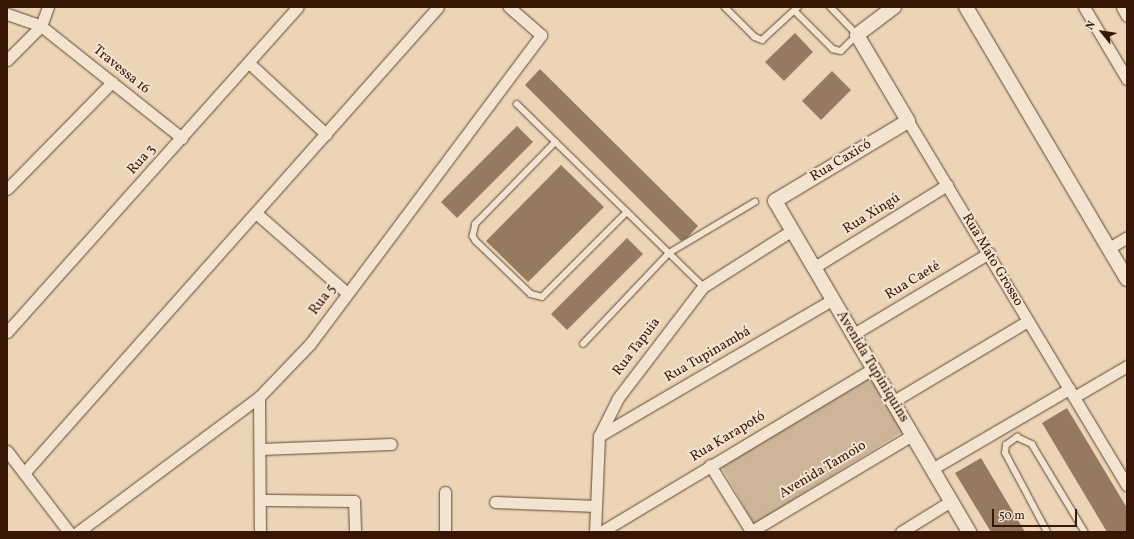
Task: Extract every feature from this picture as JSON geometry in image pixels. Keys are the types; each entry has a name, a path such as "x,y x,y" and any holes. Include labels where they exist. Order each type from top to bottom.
{"street":[{"path":"7,60 41,26 48,7"},
{"name":"Rua 3","path":"7,332 298,7"},
{"path":"24,473 438,7"},
{"name":"Rua 5","path":"78,532 259,398 310,344 541,35 509,7"},
{"path":"857,35 894,7"},
{"path":"966,7 1127,279"},
{"path":"1084,7 1127,79"},
{"path":"1122,7 1127,16"},
{"name":"Travessa 16","path":"7,14 41,26 182,138"},
{"name":"Rua Mato Grosso","path":"857,35 1127,485"},
{"path":"249,63 326,134"},
{"path":"7,189 112,82"},
{"name":"Rua Caxicó","path":"775,201 908,121"},
{"name":"Rua Xingú","path":"813,268 947,185"},
{"name":"Avenida Tupiniquins","path":"775,201 790,231 969,532"},
{"path":"256,213 347,293"},
{"name":"Rua Tapuia","path":"595,532 599,436 618,398 701,285 790,231"},
{"path":"1109,248 1127,237"},
{"name":"Rua Caeté","path":"852,335 989,254"},
{"name":"Rua Tupinambá","path":"599,436 832,300"},
{"path":"892,402 1028,321"},
{"path":"932,469 1071,393 1127,366"},
{"name":"Rua Karapotó","path":"601,532 710,465 872,369"},
{"path":"259,398 260,532"},
{"name":"Avenida Tamoio","path":"750,532 912,435"},
{"path":"260,449 391,444"},
{"path":"7,451 69,532"},
{"path":"710,465 750,532"},
{"path":"445,492 445,532"},
{"path":"260,500 354,501 355,532"},
{"path":"901,532 951,501"},
{"path":"495,502 596,506"}],"lane":[{"path":"725,7 758,40 766,38 796,9 837,51 846,48 857,35 830,7"},
{"path":"517,104 701,285"},
{"path":"556,142 476,224 473,236 476,241 531,294 542,297 627,212"},
{"path":"583,344 669,253 755,202"},
{"path":"1047,532 1004,453 1006,445 1017,437 1032,444 1085,532"}],"shaded area":[{"path":"870,376 904,431 754,524 720,464"}],"building":[{"path":"795,33 813,52 784,81 765,62"},
{"path":"540,69 698,226 687,238 681,241 525,85"},
{"path":"832,71 851,90 821,120 802,101"},
{"path":"517,126 533,142 457,218 441,202"},
{"path":"561,165 604,207 528,282 486,241"},
{"path":"627,238 643,254 567,330 551,314"},
{"path":"1067,408 1127,508 1127,532 1107,532 1042,423"},
{"path":"981,458 1025,532 991,532 955,473"}]}
